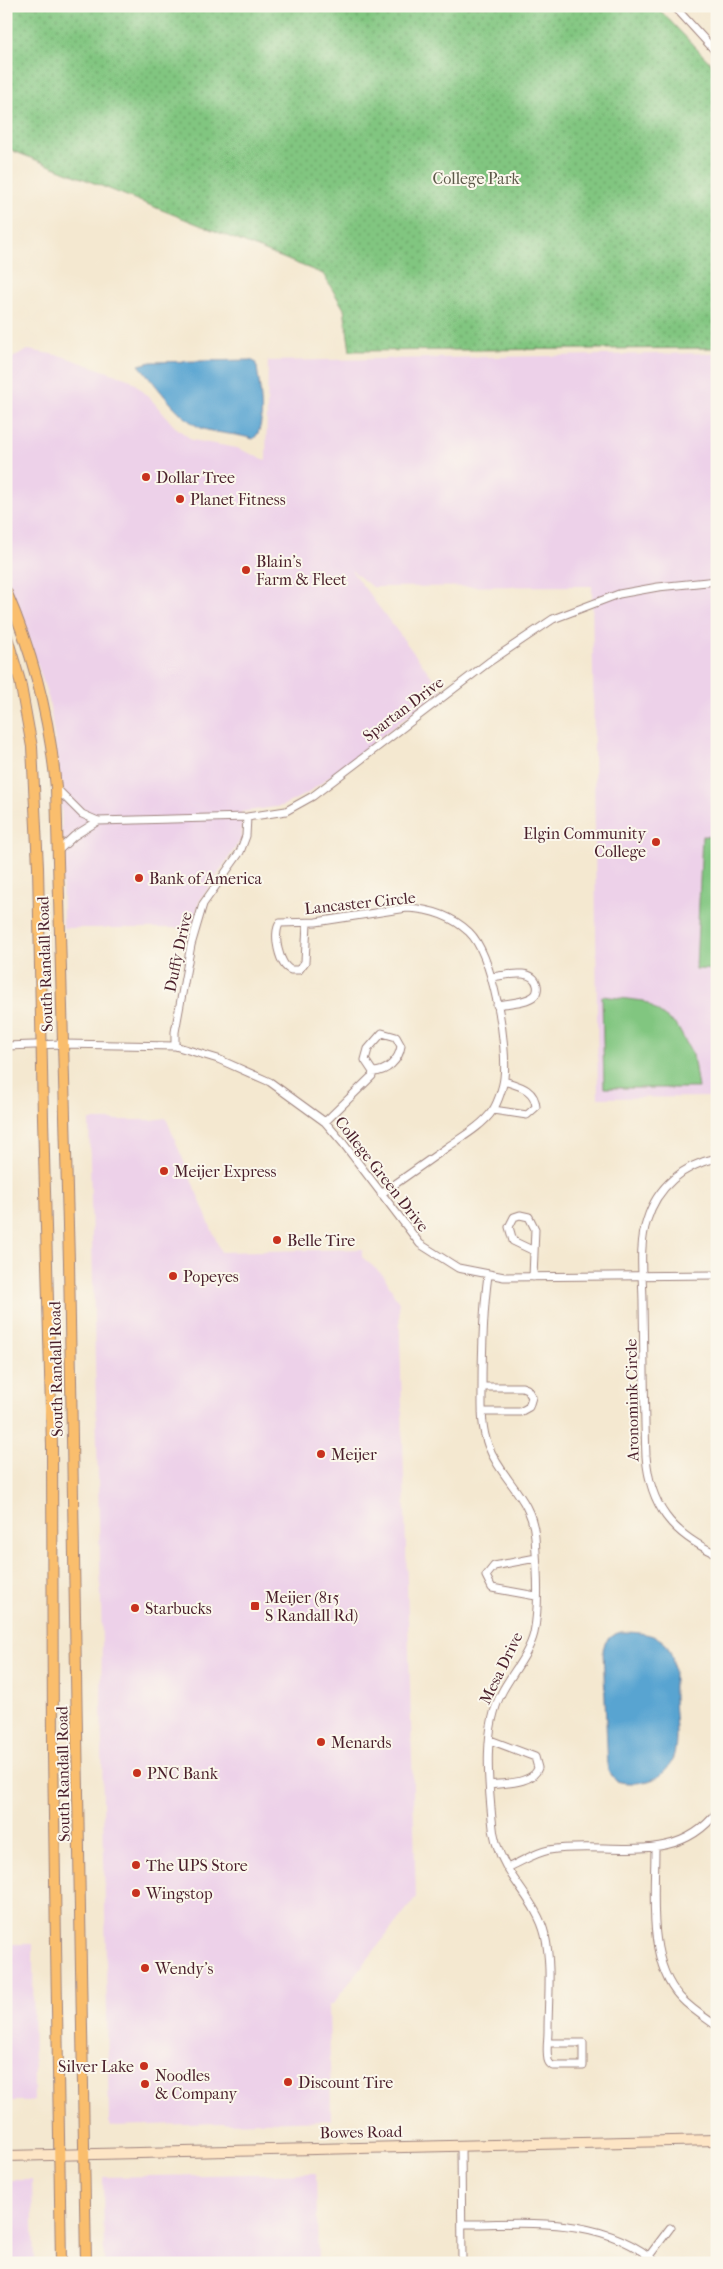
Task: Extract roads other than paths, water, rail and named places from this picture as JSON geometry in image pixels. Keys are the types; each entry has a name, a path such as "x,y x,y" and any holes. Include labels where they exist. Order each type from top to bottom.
{"main road":[{"name":"South Randall Road","path":"6,591 37,678 53,756 56,788 69,1242 86,2263"},
{"name":"South Randall Road","path":"6,634 20,681 32,748 38,868 52,1446 53,1734 61,2154 61,2263"},
{"name":"Bowes Road","path":"6,2156 717,2140"}],"street":[{"path":"674,6 717,53"},
{"name":"Spartan Drive","path":"98,821 247,817 286,811 312,796 489,662 553,619 619,594 658,587 717,581"},
{"path":"56,788 82,814 98,821"},
{"name":"Duffy Drive","path":"175,1046 191,945 203,904 240,852 246,836 247,817"},
{"path":"58,852 74,836 98,821"},
{"name":"Lancaster Circle","path":"307,923 305,962 299,970 287,969 282,963 276,936 276,929 280,923 307,923 356,918 407,908 429,910 454,921 469,932 480,947 492,977 505,1060 504,1081 493,1110 475,1128 381,1194"},
{"path":"492,977 524,974 532,977 537,983 538,989 535,995 529,999 497,1005"},
{"path":"382,1033 396,1037 401,1046 395,1060 386,1069 373,1072 365,1060 368,1049 382,1033"},
{"name":"College Green Drive","path":"6,1046 62,1044 175,1046 218,1059 270,1082 325,1122 420,1244 428,1251 458,1268 488,1275 533,1277 717,1275"},
{"path":"325,1122 372,1076 373,1072"},
{"path":"493,1110 527,1115 536,1107 532,1094 526,1089 504,1081"},
{"name":"Aronomink Circle","path":"717,1158 703,1162 675,1176 660,1193 646,1221 643,1243 646,1456 650,1483 658,1501 678,1531 688,1539 717,1554"},
{"path":"533,1277 536,1229 530,1216 514,1217 509,1227 513,1242 534,1250"},
{"name":"Mesa Drive","path":"488,1275 482,1331 482,1412 488,1447 526,1505 532,1519 536,1558 533,1635 495,1706 491,1724 490,1785 494,1832 497,1846 507,1868 536,1913 545,1933 548,1948 548,2043 548,2059 553,2066 583,2066 583,2044 548,2043"},
{"path":"482,1387 522,1387 527,1388 532,1397 529,1407 520,1412 482,1412"},
{"path":"536,1558 494,1566 486,1576 492,1588 536,1596"},
{"path":"490,1740 535,1757 538,1768 533,1776 524,1780 490,1785"},
{"path":"507,1868 538,1853 556,1849 655,1848 671,1845 687,1838 702,1828 717,1812"},
{"path":"655,1848 657,1940 663,1970 680,1997 717,2026"},
{"path":"461,2145 462,2263"},
{"path":"462,2224 548,2223 578,2226 602,2233 649,2256 657,2263"},
{"path":"649,2256 670,2228"}],"water":[{"path":"250,360 255,362 257,367 261,395 260,426 258,434 253,439 207,430 188,420 161,392 139,365 151,362"},
{"path":"621,1632 646,1634 658,1638 667,1646 670,1652 674,1672 676,1744 674,1755 664,1773 654,1779 640,1783 616,1781 608,1770 603,1650 609,1638"}],"place":[{"name":"Dollar Tree","path":"146,477"},
{"name":"Planet Fitness","path":"180,499"},
{"name":"Blain's Farm & Fleet","path":"246,570"},
{"name":"Elgin Community College","path":"656,842"},
{"name":"Bank of America","path":"139,878"},
{"name":"Meijer Express","path":"164,1171"},
{"name":"Belle Tire","path":"277,1240"},
{"name":"Popeyes","path":"173,1276"},
{"name":"Meijer","path":"321,1454"},
{"name":"Meijer (815 S Randall Rd)","path":"255,1606"},
{"name":"Starbucks","path":"135,1608"},
{"name":"Menards","path":"321,1742"},
{"name":"PNC Bank","path":"137,1773"},
{"name":"The UPS Store","path":"136,1865"},
{"name":"Wingstop","path":"136,1893"},
{"name":"Wendy's","path":"145,1968"},
{"name":"Silver Lake","path":"144,2066"},
{"name":"Discount Tire","path":"288,2082"},
{"name":"Noodles & Company","path":"145,2084"}],"park label":[{"name":"College Park","path":"476,178"}]}
